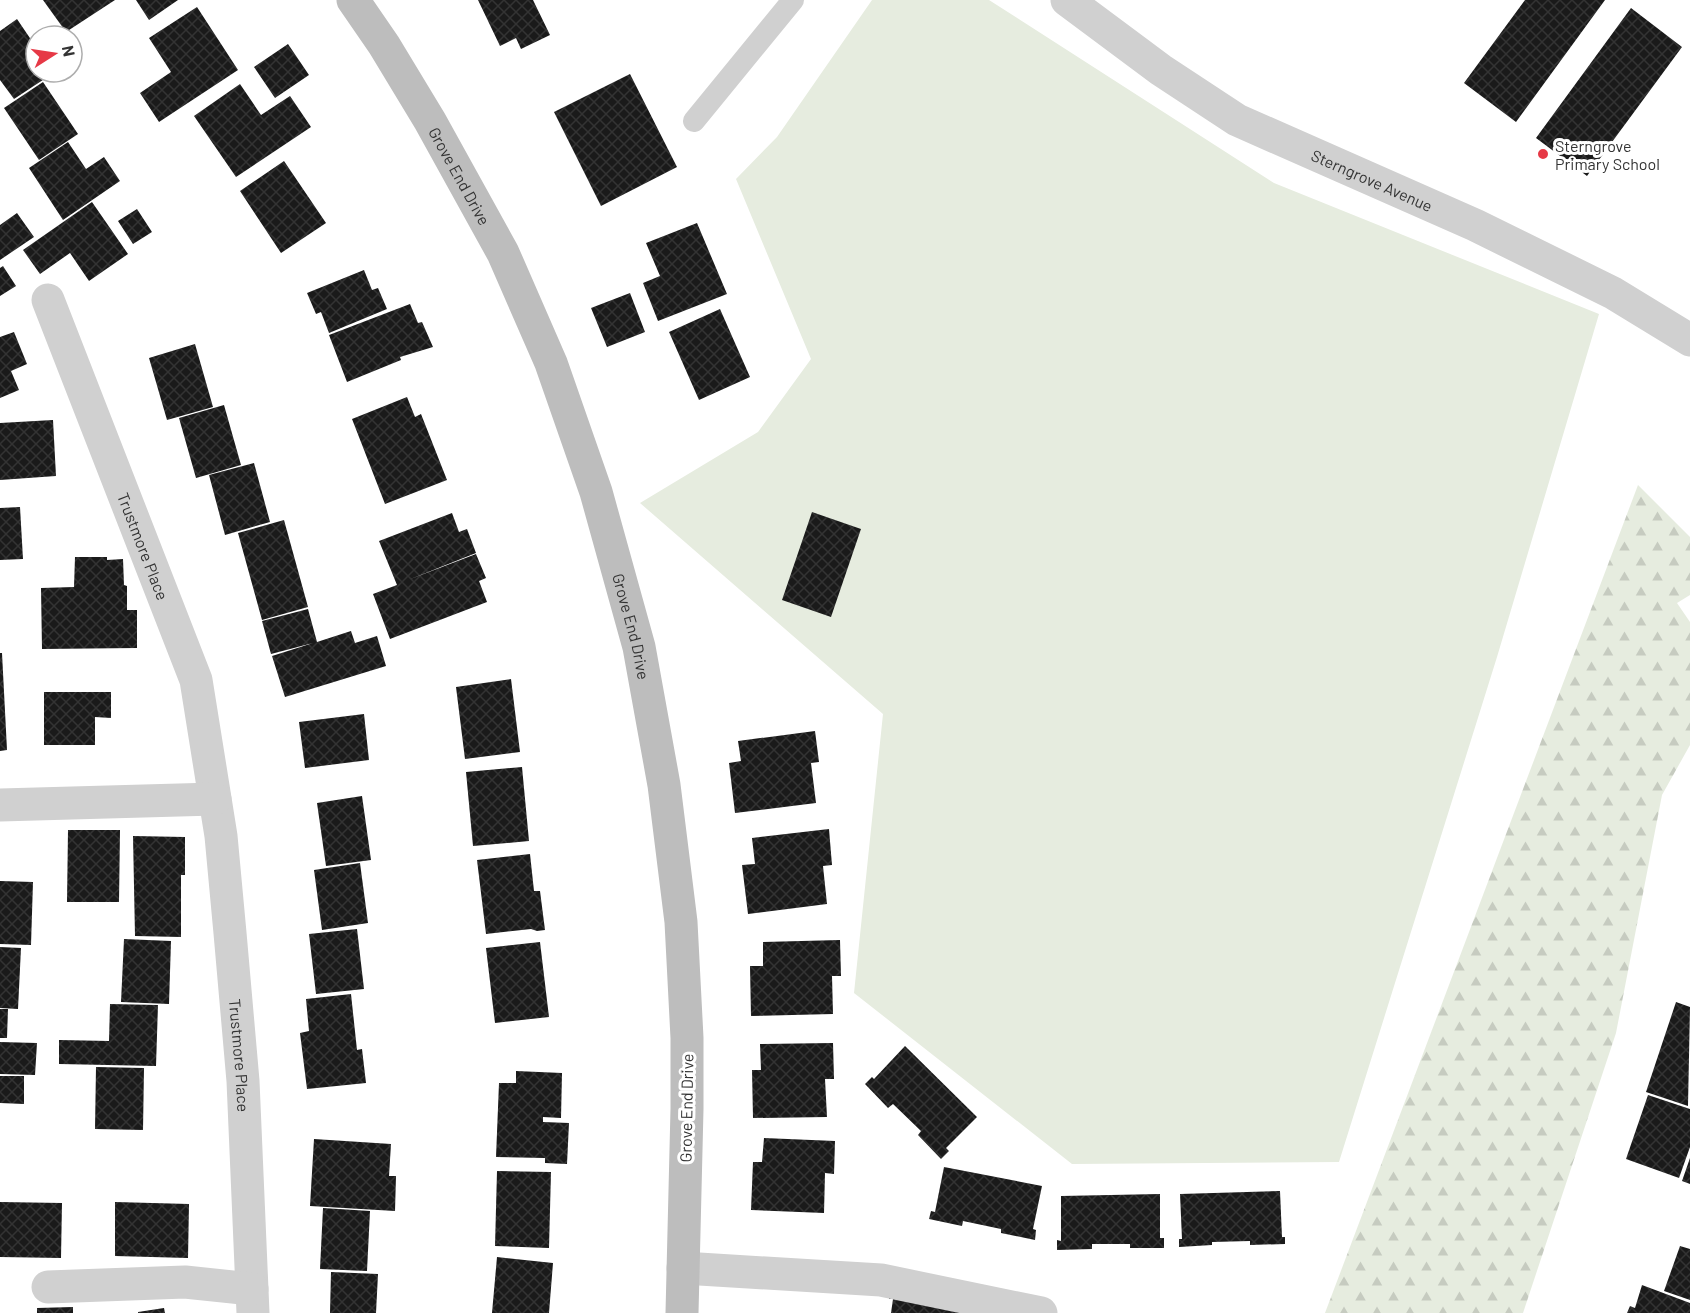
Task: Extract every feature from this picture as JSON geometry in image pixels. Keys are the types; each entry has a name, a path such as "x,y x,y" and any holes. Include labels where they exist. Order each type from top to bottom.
{"street":[{"name":"Grove End Drive","path":"353,0 430,120 512,273 551,363 596,492 639,647 664,785 681,922 687,1038 682,1313"},
{"name":"Sterngrove Avenue","path":"1067,0 1161,70 1237,120 1475,225 1613,293 1690,340"},
{"name":"Trustmore Place","path":"48,300 196,680 221,836 243,1081 253,1301"},
{"path":"0,805 215,799"},
{"path":"683,1268 881,1280 1040,1313"},
{"path":"48,1287 185,1282 253,1301"}],"lane":[{"path":"694,121 793,0"}],"green space":[{"path":"872,0 989,0 1274,183 1599,314 1497,657 1339,1162 1072,1164 854,993 883,714 640,503 758,432 811,359 736,179 777,137"},
{"path":"1638,485 1690,537 1690,595 1677,603 1690,622 1690,745 1662,795 1616,1033 1523,1313 1325,1313"}],"building":[{"path":"43,0 115,0 78,24 60,24"},
{"path":"136,0 178,0 149,20"},
{"path":"478,0 533,0 550,35 521,49 516,38 500,46"},
{"path":"1525,0 1605,0 1516,122 1464,83"},
{"path":"197,7 238,70 159,122 140,93 171,72 149,38"},
{"path":"1631,8 1682,47 1587,176 1536,138"},
{"path":"17,19 24,29 24,84 37,84 14,99 0,80 0,31"},
{"path":"288,44 309,75 275,98 254,67"},
{"path":"630,74 677,167 601,206 554,112"},
{"path":"40,84 44,84 78,134 39,160 4,108"},
{"path":"240,84 261,115 290,96 311,127 236,177 194,116"},
{"path":"68,142 86,169 104,157 120,181 63,220 29,168"},
{"path":"284,161 326,223 281,253 240,191"},
{"path":"92,202 128,254 89,281 70,253 40,274 23,250"},
{"path":"137,209 152,232 133,244 118,221"},
{"path":"17,213 34,237 0,260 0,225"},
{"path":"697,223 727,294 658,321 643,283 660,276 646,243"},
{"path":"3,266 16,286 0,296 0,268"},
{"path":"364,270 372,290 378,288 387,309 329,333 321,312 316,314 307,293"},
{"path":"630,293 645,332 607,347 591,308"},
{"path":"410,304 418,323 422,322 433,347 400,357 401,360 347,382 329,335"},
{"path":"720,309 750,377 699,400 669,332"},
{"path":"14,332 27,364 11,371 19,390 0,398 0,337"},
{"path":"195,344 213,407 167,420 149,358"},
{"path":"407,397 415,417 421,414 447,480 385,504 352,419"},
{"path":"224,405 241,465 196,478 179,418"},
{"path":"53,420 56,476 0,480 0,423"},
{"path":"254,463 270,522 225,535 209,475"},
{"path":"20,507 23,559 0,560 0,508"},
{"path":"812,512 861,529 831,617 782,600"},
{"path":"452,513 459,532 467,529 476,553 408,580 476,554 486,578 479,581 487,602 390,639 373,594 397,585 379,541"},
{"path":"284,520 308,607 262,620 238,533"},
{"path":"75,557 123,559 124,585 127,586 127,610 137,610 137,648 42,649 41,588 74,587"},
{"path":"308,609 317,642 351,631 355,643 377,636 386,666 285,697 272,656 313,643 271,654 262,621"},
{"path":"0,653 2,653 7,750 0,751"},
{"path":"511,679 520,752 465,759 456,687"},
{"path":"44,692 111,692 111,718 95,717 95,745 44,745"},
{"path":"364,714 369,760 305,768 299,722"},
{"path":"815,731 819,762 811,763 816,803 735,813 729,763 741,761 738,741"},
{"path":"522,767 529,841 473,846 466,772"},
{"path":"362,796 371,860 326,866 317,803"},
{"path":"829,829 832,865 823,866 827,904 748,914 742,865 755,864 752,838"},
{"path":"68,830 120,830 119,902 67,902"},
{"path":"133,836 185,837 185,875 181,875 181,937 135,936"},
{"path":"530,854 534,891 540,891 545,930 531,929 486,934 477,860"},
{"path":"360,863 368,923 322,930 314,870"},
{"path":"0,881 33,882 31,945 0,944"},
{"path":"357,929 364,989 316,994 309,934"},
{"path":"124,939 171,941 169,1004 121,1002"},
{"path":"840,940 841,976 832,976 833,1014 751,1016 750,966 763,966 763,942"},
{"path":"540,942 549,1017 495,1023 486,948"},
{"path":"0,947 21,948 18,1009 0,1008"},
{"path":"351,994 357,1050 362,1049 366,1083 307,1089 300,1033 309,1031 306,999"},
{"path":"1676,1002 1690,1007 1688,1106 1646,1092"},
{"path":"110,1004 158,1005 156,1066 59,1064 59,1040 109,1041"},
{"path":"0,1009 8,1009 7,1038 0,1038"},
{"path":"0,1042 37,1043 35,1075 0,1074"},
{"path":"833,1043 834,1079 825,1079 827,1117 753,1118 752,1070 761,1070 760,1044"},
{"path":"905,1046 977,1117 946,1148 949,1151 941,1159 918,1135 921,1131 893,1104 888,1108 865,1084 872,1077 874,1079"},
{"path":"96,1067 144,1068 143,1130 95,1129"},
{"path":"516,1071 562,1073 561,1118 543,1117 543,1122 569,1123 567,1164 545,1163 545,1158 496,1157 499,1083 516,1083"},
{"path":"0,1076 24,1076 24,1104 0,1103"},
{"path":"1648,1095 1690,1109 1690,1147 1679,1178 1626,1159"},
{"path":"764,1138 835,1141 834,1174 825,1173 824,1213 751,1210 753,1162 762,1162"},
{"path":"314,1139 391,1144 389,1176 396,1176 395,1211 310,1206"},
{"path":"1690,1158 1690,1184 1682,1181"},
{"path":"944,1167 1042,1186 1033,1229 1036,1230 1035,1240 1001,1233 1001,1229 963,1221 962,1226 929,1219 931,1211 935,1212"},
{"path":"497,1171 551,1172 549,1248 495,1246"},
{"path":"1280,1191 1282,1237 1285,1237 1285,1244 1250,1245 1250,1241 1212,1242 1212,1245 1179,1247 1179,1239 1182,1239 1180,1194"},
{"path":"1160,1194 1160,1238 1164,1238 1164,1248 1130,1248 1130,1244 1092,1244 1092,1249 1057,1250 1057,1240 1061,1241 1061,1196"},
{"path":"0,1202 62,1203 61,1258 0,1257"},
{"path":"115,1202 189,1204 188,1258 115,1256"},
{"path":"323,1208 370,1211 367,1271 320,1269"},
{"path":"1680,1246 1690,1249 1690,1300 1664,1291"},
{"path":"497,1257 553,1263 549,1313 492,1313"},
{"path":"331,1272 378,1274 376,1313 330,1313"},
{"path":"1642,1285 1690,1303 1690,1313 1627,1313 1630,1306 1635,1308"},
{"path":"890,1293 994,1313 891,1313 893,1299 889,1299"},
{"path":"73,1307 73,1313 37,1313 37,1308"},
{"path":"164,1308 165,1313 138,1313 138,1312"}],"place":[{"name":"Sterngrove Primary School","path":"1543,154"}]}
